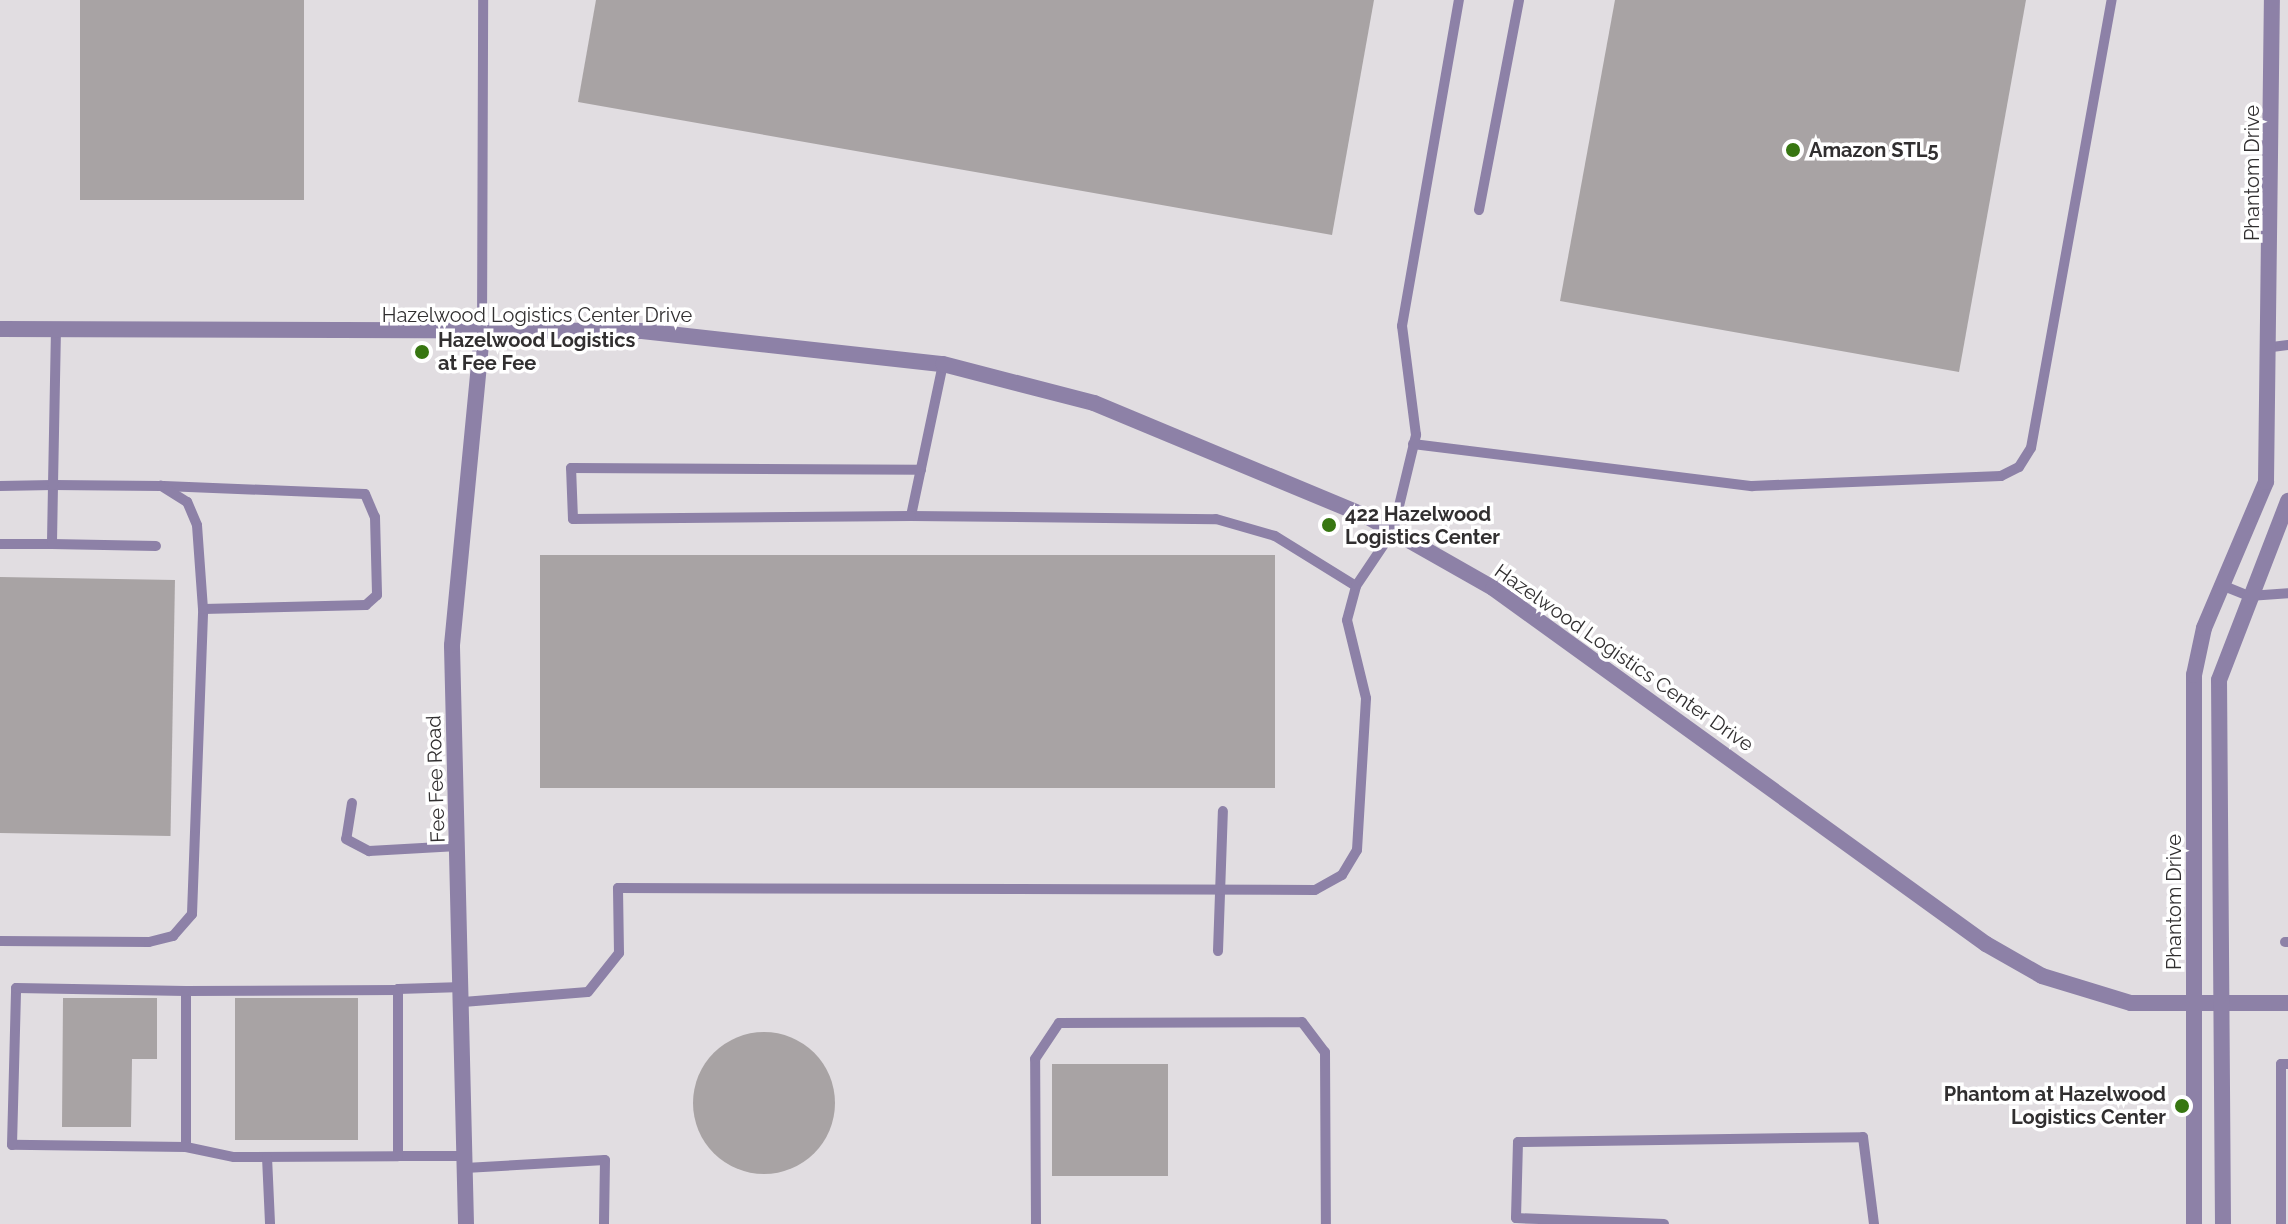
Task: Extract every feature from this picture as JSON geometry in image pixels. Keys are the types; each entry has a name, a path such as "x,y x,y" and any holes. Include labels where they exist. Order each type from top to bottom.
{"street":[{"name":"Phantom Drive","path":"2194,1224 2194,675 2224,586 2266,482 2280,346 2272,0"},
{"name":"Hazelwood Logistics Center Drive","path":"0,329 482,335 642,331 943,364 1094,403 1188,438 1393,531 1506,596 1986,944 2087,992 2131,1003 2288,1003"},
{"name":"Fee Fee Road","path":"466,1224 463,994 452,645 482,335"},
{"path":"2223,1224 2219,680 2288,501"}],"lane":[{"path":"482,335 483,0"},
{"path":"604,1224 605,1160 465,1162 398,1156 267,1157 186,1147 12,1145 16,988 398,990 463,994 588,992 619,953 618,888 1315,890 1342,875 1357,850 1366,698 1348,648 1356,586 1393,531 1413,444 1402,326 1459,0"},
{"path":"1479,210 1519,0"},
{"path":"1413,444 1752,486 2001,476 2019,467 2031,448 2112,0"},
{"path":"52,544 56,331"},
{"path":"911,516 943,364"},
{"path":"921,470 571,468 573,519 911,516 1216,519 1275,536 1356,586"},
{"path":"0,486 161,486 365,494 375,517 377,595 366,605 203,609"},
{"path":"0,941 149,942 173,936 192,914 203,609 197,525 187,502 161,486"},
{"path":"0,544 156,546"},
{"path":"2224,586 2249,596 2288,593"},
{"path":"352,803 346,839 369,851 458,846"},
{"path":"1218,951 1223,811"},
{"path":"398,990 398,1156"},
{"path":"186,991 186,1147"},
{"path":"1036,1224 1035,1059 1059,1023 1241,1022 1302,1022 1325,1052 1326,1224"},
{"path":"2281,1224 2281,1064 2288,1064"},
{"path":"1664,1224 1516,1218 1518,1142 1863,1137 1874,1224"},
{"path":"267,1157 270,1224"}],"building":[{"path":"80,0 304,0 304,200 80,200"},
{"path":"596,0 1374,0 1332,235 578,102"},
{"name":"Amazon STL5","path":"1615,0 2026,0 1959,372 1560,301"},
{"path":"540,555 1275,555 1275,788 540,788"},
{"path":"0,577 175,580 171,836 0,833"},
{"path":"63,998 157,998 157,1059 132,1059 131,1127 62,1127"},
{"path":"235,998 358,998 358,1140 235,1140"},
{"path":"764,1032 791,1038 814,1053 829,1076 835,1103 829,1130 814,1153 791,1168 764,1174 737,1168 714,1153 699,1130 693,1103 699,1076 714,1053 737,1038"},
{"path":"1052,1064 1168,1064 1168,1176 1052,1176"}],"place":[{"name":"Amazon STL5","path":"1793,150"},
{"name":"Hazelwood Logistics at Fee Fee","path":"422,352"},
{"name":"422 Hazelwood Logistics Center","path":"1329,525"},
{"name":"Phantom at Hazelwood Logistics Center","path":"2182,1106"}]}
